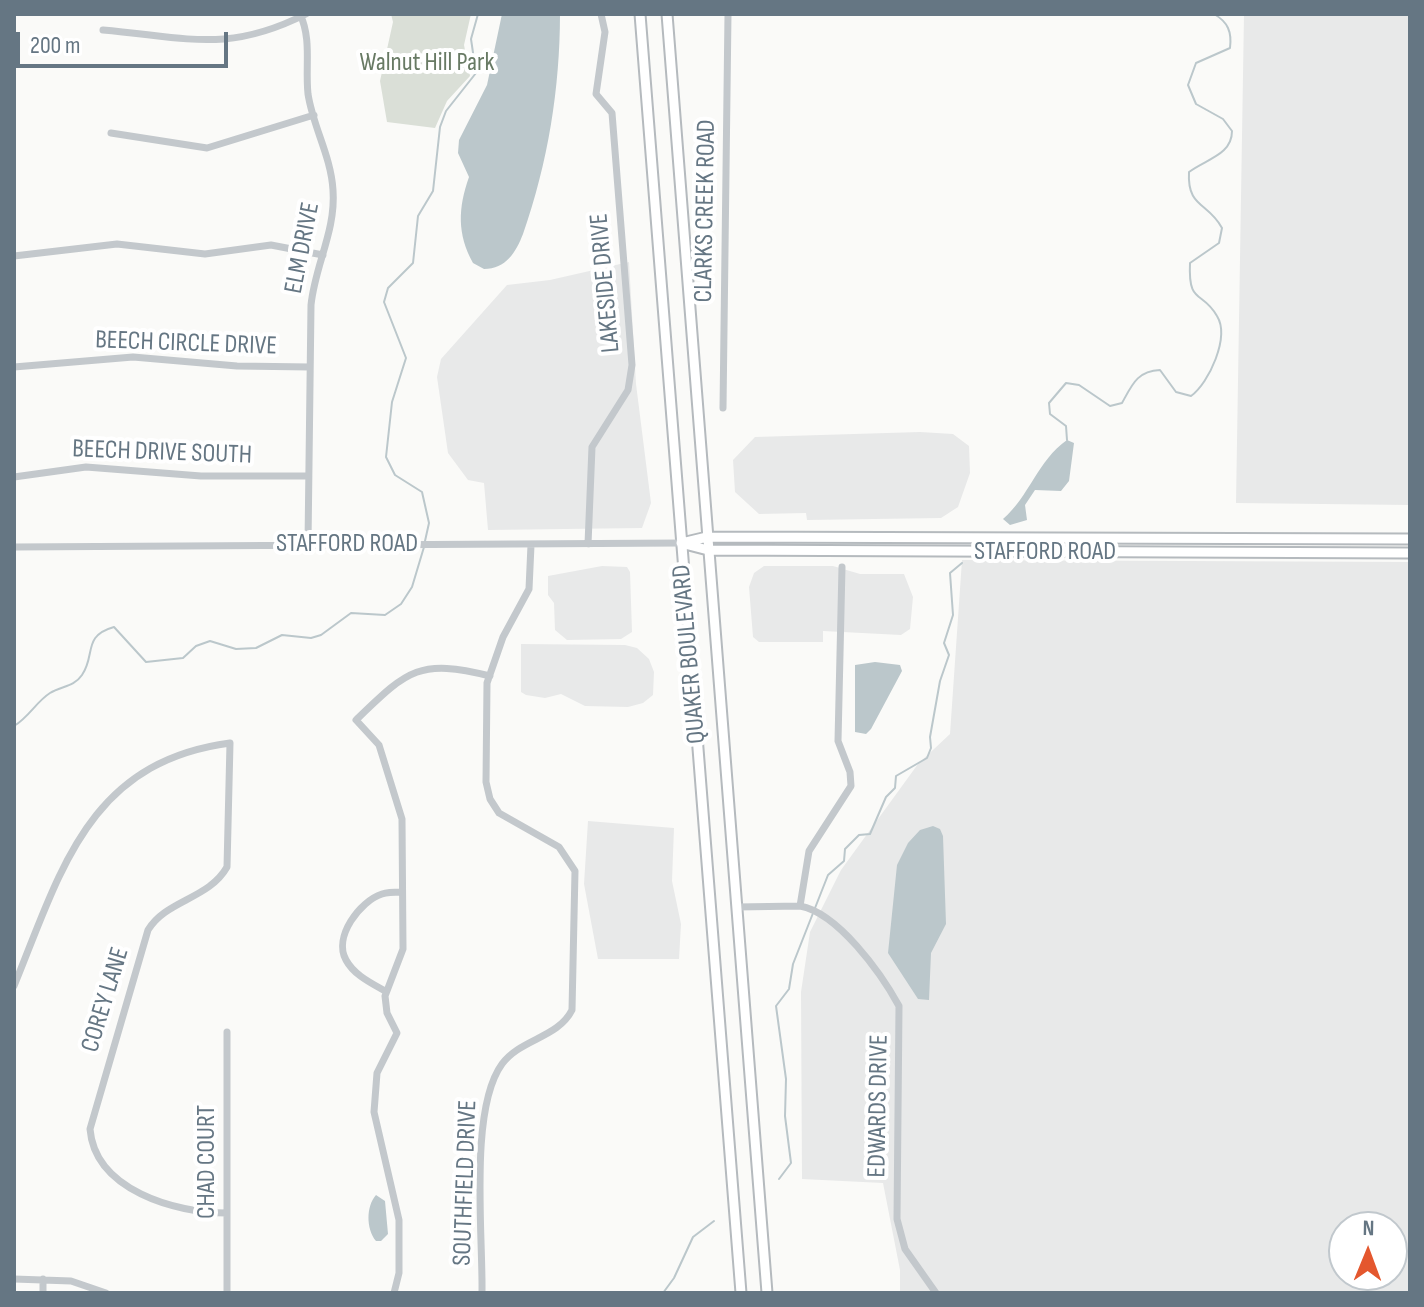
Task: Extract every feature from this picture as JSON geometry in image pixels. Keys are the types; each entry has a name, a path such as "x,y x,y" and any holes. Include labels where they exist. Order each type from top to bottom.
{"main road":[{"name":"QUAKER BOULEVARD","path":"640,14 741,1293"},
{"name":"QUAKER BOULEVARD","path":"667,14 767,1293"},
{"name":"STAFFORD ROAD","path":"681,543 707,537 1410,539"},
{"name":"STAFFORD ROAD","path":"681,543 708,550 1410,553"}],"street":[{"name":"LAKESIDE DRIVE","path":"588,544 592,447 628,390 632,365 612,113 596,94 605,32 601,14"},
{"name":"CLARKS CREEK ROAD","path":"723,408 728,14"},
{"path":"103,30 219,41 267,32 302,15"},
{"name":"ELM DRIVE","path":"302,15 306,29 307,87 328,158 333,191 332,229 313,287 308,543"},
{"path":"111,133 207,148 314,115"},
{"path":"14,256 117,244 205,254 271,245 323,255"},
{"name":"BEECH CIRCLE DRIVE","path":"14,367 133,357 237,366 310,367"},
{"name":"BEECH DRIVE SOUTH","path":"14,477 86,467 201,476 308,476"},
{"name":"STAFFORD ROAD","path":"14,547 681,543"},
{"name":"SOUTHFIELD DRIVE","path":"482,1293 484,1103 491,1081 505,1060 520,1047 564,1025 572,1010 576,879 570,861 549,840 505,818 487,792 486,693 503,637 529,589 531,545"},
{"path":"803,906 809,851 851,786 850,772 838,741 842,567"},
{"path":"394,1293 399,1273 399,1220 374,1112 377,1073 397,1033 387,1013 385,991 403,949 402,830 398,799 379,745 356,720 397,682 417,671 444,667 490,676"},
{"name":"COREY LANE","path":"14,986 70,851 92,816 119,789 154,765 182,752 230,743 227,867 217,881 164,912 148,930 90,1129 95,1157 119,1181 178,1209 227,1213"},
{"path":"385,991 355,972 344,958 342,944 344,934 368,903 382,894 401,892"},
{"name":"EDWARDS DRIVE","path":"737,907 803,906 827,916 886,982 899,1006 897,1219 905,1249 936,1293"},
{"name":"CHAD COURT","path":"227,1032 227,1293"},
{"path":"14,1279 71,1281 106,1293"},
{"path":"43,1279 43,1293"}],"shaded area":[{"path":"502,14 560,14 558,70 546,153 523,234 504,263 484,269 473,263 464,242 461,210 469,177 458,153 459,140 487,85"},
{"path":"1244,14 1410,14 1410,505 1236,503"},
{"path":"629,262 636,384 651,503 642,528 488,530 484,483 468,480 448,453 437,377 441,359 507,285 550,280"},
{"path":"920,432 953,434 969,446 970,473 958,507 941,518 807,520 806,513 759,514 735,492 733,460 755,437"},
{"path":"1067,440 1074,443 1069,481 1061,491 1035,490 1025,505 1027,520 1010,525 1003,519 1020,500 1048,458"},
{"path":"962,560 1410,562 1410,1293 900,1293 900,1270 883,1183 802,1179 801,992 810,932 841,870 918,764 950,734"},
{"path":"602,566 627,567 630,572 632,632 621,639 567,640 555,630 554,603 548,595 548,576"},
{"path":"764,566 833,566 860,574 904,574 913,597 910,629 901,635 823,631 823,642 759,642 753,637 749,587 754,573"},
{"path":"521,644 625,645 637,648 649,659 654,672 653,695 643,703 628,707 585,706 561,694 545,698 526,695 521,692"},
{"path":"875,662 900,665 902,671 871,729 866,734 855,732 855,665"},
{"path":"588,821 674,828 672,881 681,924 679,959 598,959 584,884"},
{"path":"933,826 940,829 943,836 946,924 931,953 929,1000 918,999 888,953 897,865 908,843 920,830"},
{"path":"376,1195 385,1201 388,1234 381,1241 376,1241 369,1224 370,1205"}],"green space":[{"name":"Walnut Hill Park","path":"391,14 471,14 464,45 470,76 447,101 435,128 387,122 380,81 393,22"}],"waterway":[{"path":"425,541 429,523 422,492 395,475 386,457 392,402 406,358 384,302 388,288 413,263 418,216 433,191 440,127 446,111 476,73 471,39 478,14"},
{"path":"1067,440 1066,426 1050,414 1049,403 1066,383 1079,385 1110,406 1122,403 1141,376 1160,370 1176,392 1191,396 1211,371 1216,359 1220,325 1217,316 1197,296 1191,285 1190,263 1219,243 1222,228 1195,199 1189,184 1189,172 1223,151 1228,146 1232,131 1223,119 1196,104 1188,85 1196,63 1230,48 1228,28 1214,14"},
{"path":"14,726 50,693 79,679 97,635 104,631 114,627 146,662 183,658 196,646 210,641 236,649 256,648 282,635 311,638 321,635 351,613 385,615 401,604 412,587 424,547"},
{"path":"779,1179 791,1163 785,1116 786,1079 776,1006 789,989 793,964 828,875 844,861 845,849 859,835 870,834 886,797 895,788 896,776 927,758 940,681 949,655 944,643 953,615 950,573 962,563"},
{"path":"663,1293 674,1278 693,1237 714,1221"}]}
